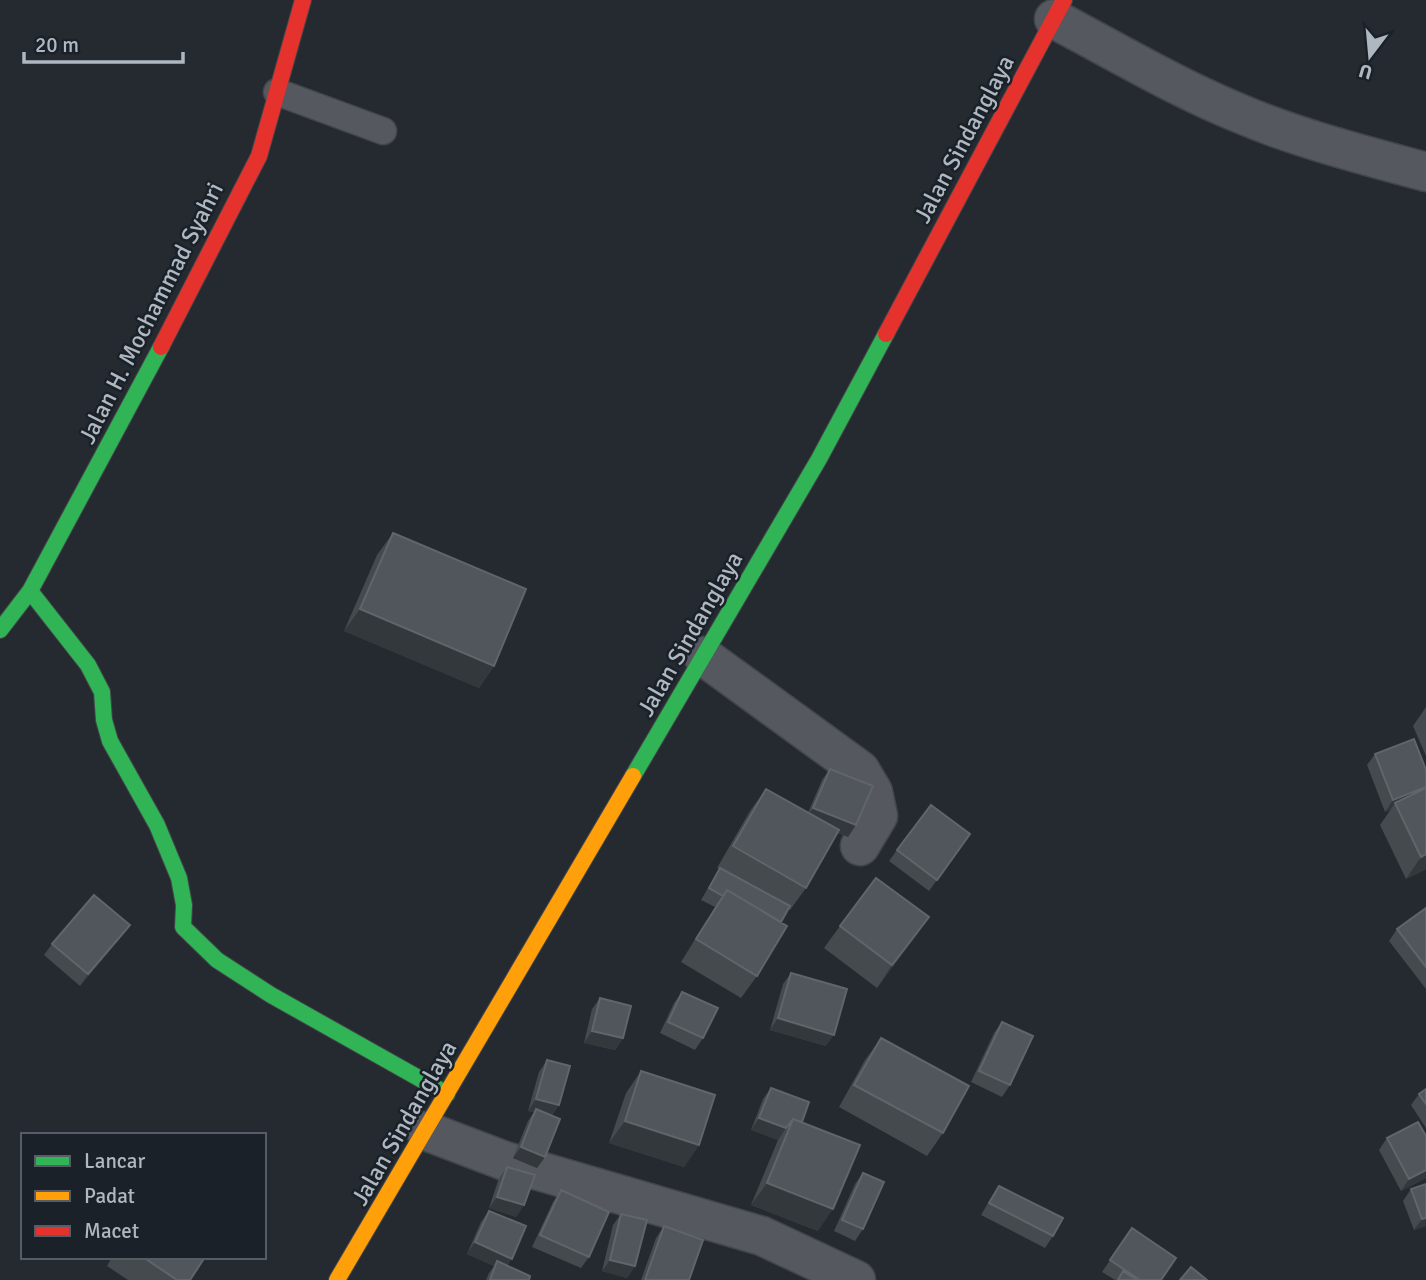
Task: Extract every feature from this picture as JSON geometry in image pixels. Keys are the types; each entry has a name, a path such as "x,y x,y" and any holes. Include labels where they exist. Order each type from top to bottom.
{"street":[{"name":"Jalan H. Mochammad Syahri","path":"0,630 30,591 125,416 259,156 303,0"},
{"path":"1059,9 1147,68 1241,114 1354,152 1426,172"},
{"name":"Jalan Sindanglaya","path":"337,1280 819,458 1059,9"},
{"path":"30,591 88,665 102,692 104,720 110,741 157,825 179,878 184,905 183,928 217,960 271,995 447,1094"},
{"path":"703,656 860,770 873,792 877,816 860,846"},
{"path":"426,1130 505,1161 762,1236 856,1280"}],"lane":[{"path":"277,92 383,131"}],"building":[{"path":"393,533 526,589 494,666 360,609"},
{"path":"1414,739 1426,770 1426,787 1393,800 1375,754"},
{"path":"830,769 873,786 856,825 813,808"},
{"path":"1426,788 1426,854 1421,857 1395,803"},
{"path":"766,789 839,830 806,888 733,846"},
{"path":"931,805 970,834 937,880 897,850"},
{"path":"720,868 790,906 781,922 727,890 723,896 709,888"},
{"path":"876,878 929,917 892,965 840,926"},
{"path":"727,890 787,926 757,976 696,939"},
{"path":"94,895 130,925 88,974 52,944"},
{"path":"1426,908 1426,967 1397,929"},
{"path":"791,973 847,989 834,1035 778,1018"},
{"path":"682,992 718,1008 703,1038 668,1022"},
{"path":"600,998 631,1006 623,1038 592,1031"},
{"path":"1002,1022 1033,1036 1010,1085 979,1071"},
{"path":"881,1038 969,1086 943,1133 854,1085"},
{"path":"547,1060 570,1066 559,1105 536,1099"},
{"path":"641,1071 715,1095 699,1145 625,1121"},
{"path":"771,1088 809,1102 802,1122 793,1119 786,1128 759,1118"},
{"path":"1426,1089 1426,1104 1419,1094"},
{"path":"536,1109 560,1119 545,1157 521,1147"},
{"path":"793,1119 860,1145 833,1209 767,1183"},
{"path":"1418,1122 1426,1136 1426,1170 1409,1179 1387,1138"},
{"path":"507,1167 535,1175 524,1205 497,1197"},
{"path":"863,1173 884,1182 863,1229 842,1220"},
{"path":"1426,1184 1426,1218 1422,1219 1411,1189"},
{"path":"999,1186 1063,1218 1053,1236 989,1203"},
{"path":"561,1190 609,1212 589,1257 540,1235"},
{"path":"489,1211 526,1226 512,1259 475,1242"},
{"path":"621,1214 647,1220 635,1266 610,1260"},
{"path":"664,1226 703,1240 689,1280 645,1280"},
{"path":"1132,1228 1176,1258 1161,1280 1140,1280 1110,1260"},
{"path":"146,1259 204,1259 190,1280 177,1280"},
{"path":"497,1261 530,1276 529,1280 490,1280"},
{"path":"1191,1267 1207,1280 1180,1280"},
{"path":"1123,1271 1137,1280 1118,1280"}],"traffic: fast":[{"path":"633,776 819,459 886,334"},
{"path":"0,630 30,591 161,347"},
{"path":"30,591 88,665 102,692 104,720 110,741 157,825 179,878 184,905 183,927 217,960 271,995 447,1094"}],"traffic: slow":[{"path":"337,1280 633,776"}],"traffic: jam":[{"path":"161,347 259,156 303,0"},
{"path":"886,334 1064,0"}]}
